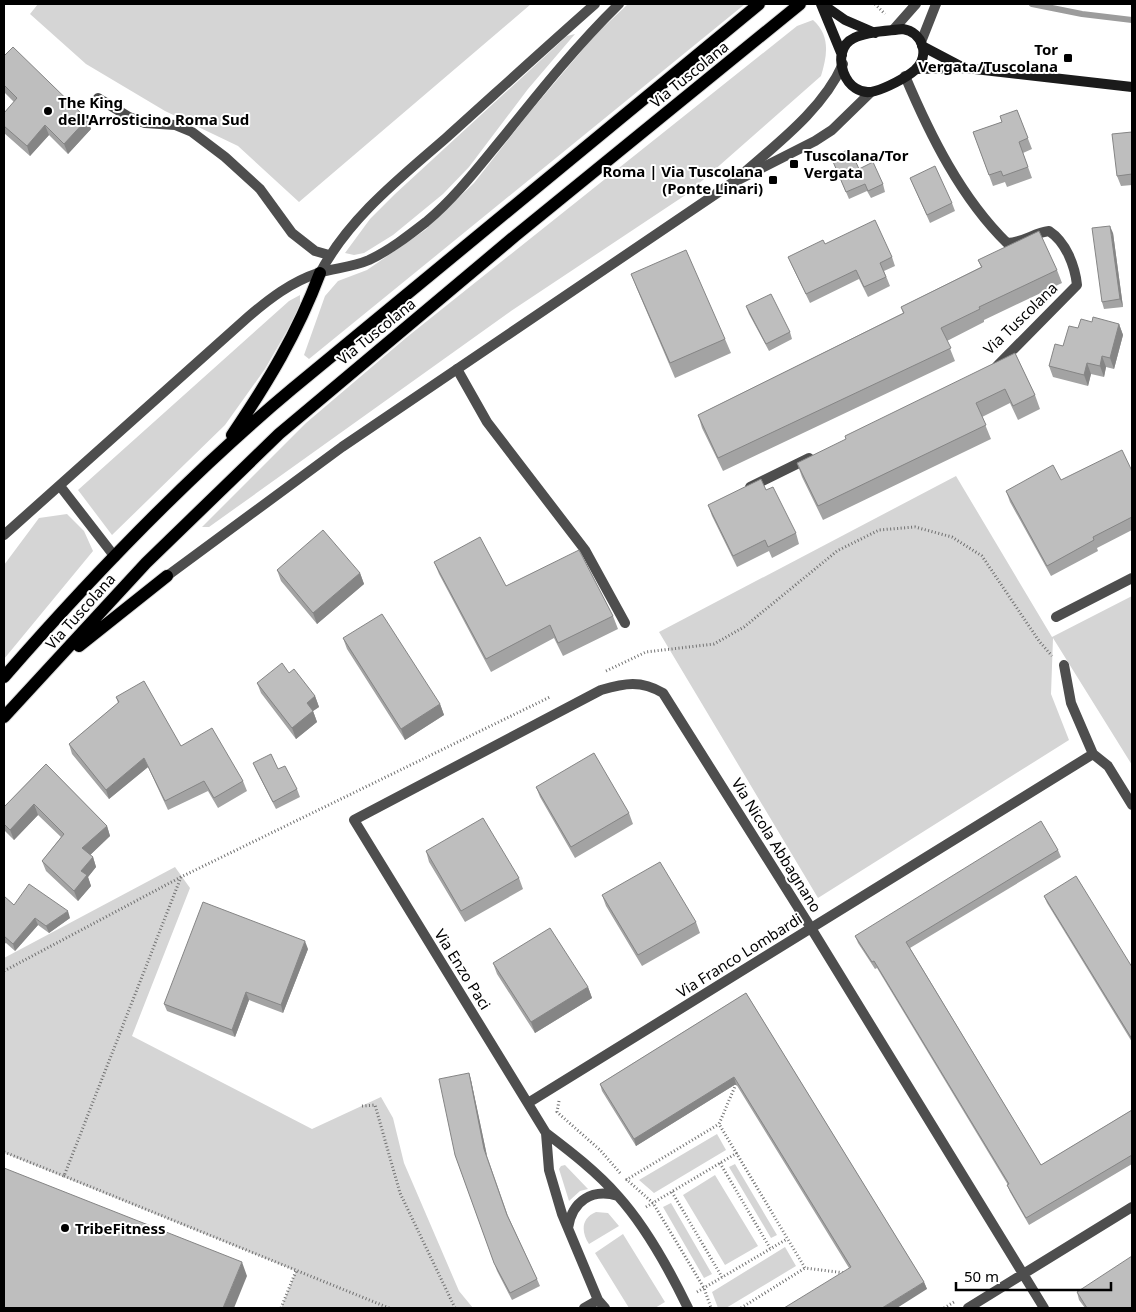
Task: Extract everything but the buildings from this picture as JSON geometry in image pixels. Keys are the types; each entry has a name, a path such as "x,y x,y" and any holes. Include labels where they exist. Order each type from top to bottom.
{"main road":[{"name":"Via Tuscolana","path":"4,677 115,557 221,450 292,389 760,4"},
{"name":"Via Tuscolana","path":"4,717 152,556 279,434 515,236 800,4"},
{"path":"822,4 845,20 876,33"},
{"path":"822,4 842,60 847,81 854,89 870,93 880,90 916,69 922,58 922,44 917,34 911,30 893,30 876,33 853,38 844,48 842,60"},
{"path":"922,44 941,58 966,68"},
{"path":"916,69 966,68 1132,87"},
{"path":"221,450 278,366 300,321 320,273"},
{"path":"46,673 167,576"}],"street":[{"path":"320,273 329,255 347,231 400,179 595,4"},
{"path":"4,535 258,309 292,284 320,273 352,266 378,256 397,244 436,213 474,172 580,44 619,4"},
{"path":"893,30 916,4"},
{"path":"922,44 936,4"},
{"path":"732,183 821,100 834,82 842,60"},
{"name":"Via Tuscolana","path":"905,76 922,115 944,156 990,227 1007,243 1022,243 1049,231 1057,236 1075,268 1077,285 1062,303 999,365 990,370"},
{"path":"167,576 342,447 732,183 815,141 847,117 870,93"},
{"path":"98,98 129,117 145,122 175,125 192,132 225,157 260,189 292,233 316,251 329,255"},
{"path":"457,369 487,422 585,550 624,623"},
{"path":"737,494 816,455"},
{"path":"60,486 115,557"},
{"path":"1056,617 1132,578"},
{"path":"1064,665 1071,703 1093,754 1108,766 1132,805"},
{"name":"Via Nicola Abbagnano","path":"354,820 601,690 618,684 636,682 663,694 811,928 1044,1308"},
{"name":"Via Franco Lombardi","path":"528,1103 1093,754"},
{"name":"Via Enzo Paci","path":"354,820 546,1133 574,1154 618,1196 661,1259 686,1304"},
{"name":"Via Enzo Paci","path":"546,1133 549,1170 567,1228 601,1304"},
{"path":"567,1228 569,1216 575,1206 584,1198 595,1193 607,1193 618,1196"},
{"path":"968,1308 1132,1207"},
{"path":"584,1308 601,1304"}],"path":[{"path":"875,4 885,14"},
{"path":"64,1176 181,877"},
{"path":"626,1180 719,1124 736,1084"},
{"path":"561,1092 557,1112 600,1150 626,1180 653,1203 704,1288 711,1308"},
{"path":"362,1106 375,1105 400,1193 455,1308"},
{"path":"719,1124 805,1268"},
{"path":"4,1152 389,1308"},
{"path":"633,1216 737,1153"},
{"path":"720,1163 770,1248"},
{"path":"672,1192 722,1277"},
{"path":"686,1304 704,1288 787,1239"},
{"path":"741,1308 805,1268 854,1274"},
{"path":"281,1308 296,1271"}],"shaded area":[{"path":"38,4 531,4 299,202 238,146 165,111 86,64 30,14"},
{"path":"628,4 745,4 309,359 304,355 325,296 338,281 367,270 425,230 474,183 529,113 595,35"},
{"path":"813,20 823,33 826,46 821,76 687,194 511,311 209,527 202,527 306,423 407,337 797,26"},
{"path":"575,34 528,89 469,167 443,194 393,235 364,253 354,255 345,253 370,219 395,194 567,36"},
{"path":"300,295 300,308 265,369 225,425 112,535 78,490 289,301"},
{"path":"956,476 1052,637 1132,596 1132,765 1053,638 1051,694 1069,740 818,898 659,632"},
{"path":"67,514 84,531 93,551 4,659 4,565 39,518"},
{"path":"175,867 190,888 132,1036 312,1129 381,1097 393,1118 404,1163 459,1291 473,1308 281,1308 296,1271 4,1153 4,958"},
{"path":"717,1134 726,1150 654,1193 639,1180"},
{"path":"735,1164 777,1235 771,1238 729,1167"},
{"path":"565,1165 588,1189 580,1191 569,1201 559,1169"},
{"path":"715,1175 758,1246 725,1265 683,1195"},
{"path":"671,1203 712,1274 704,1278 663,1207"},
{"path":"596,1212 608,1213 619,1226 589,1244 586,1239 584,1226 587,1218"},
{"path":"623,1234 665,1302 655,1308 629,1308 595,1253"},
{"path":"785,1247 796,1266 726,1308 718,1308 712,1292"}],"waterway":[{"path":"1032,4 1082,14 1132,20"}],"place":[{"name":"Tor Vergata/Tuscolana","path":"1068,58"},
{"name":"The King dell'Arrosticino Roma Sud","path":"48,111"},
{"name":"Tuscolana/Tor Vergata","path":"794,164"},
{"name":"Roma | Via Tuscolana (Ponte Linari)","path":"773,180"},
{"name":"TribeFitness","path":"65,1228"}]}
